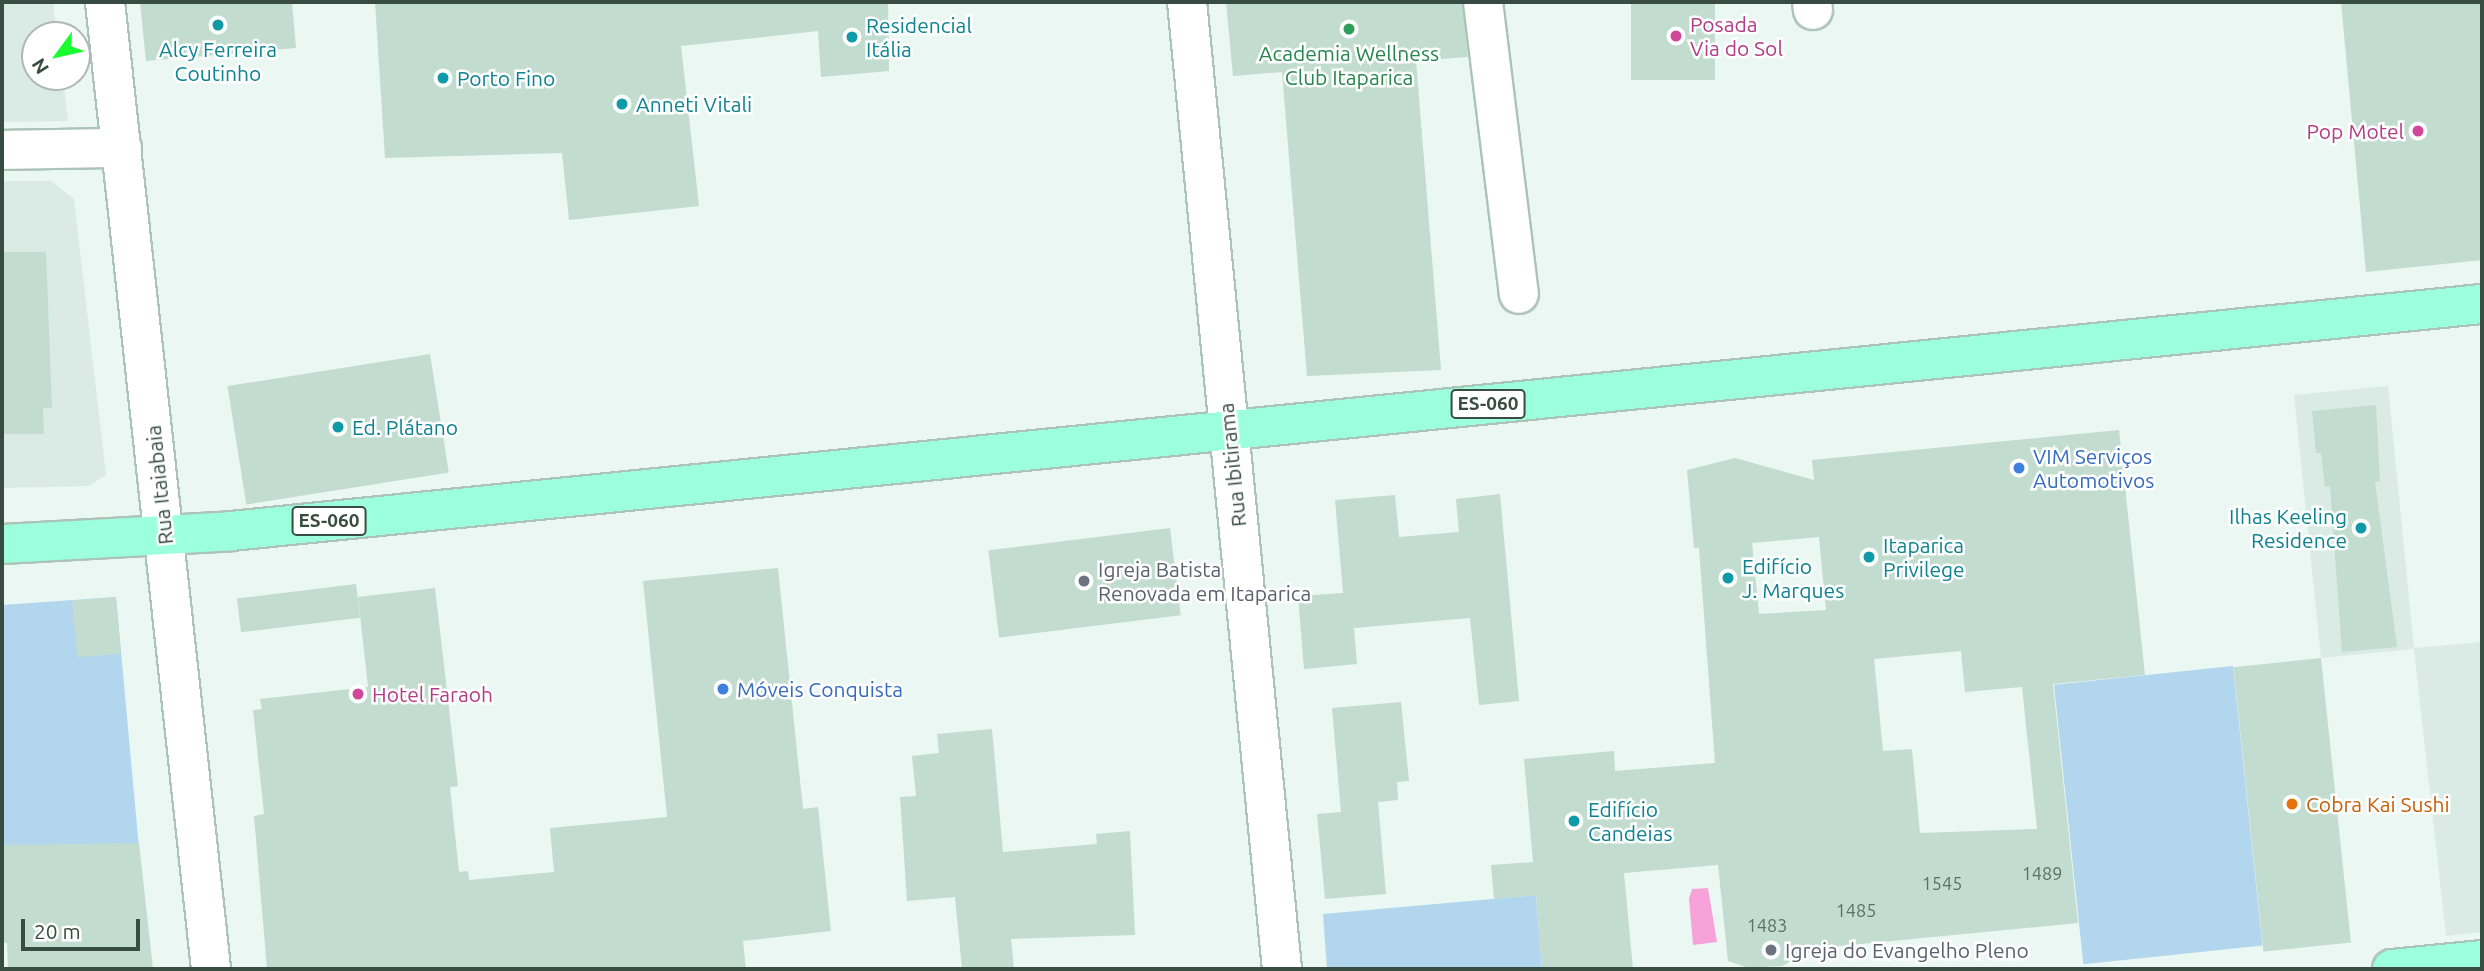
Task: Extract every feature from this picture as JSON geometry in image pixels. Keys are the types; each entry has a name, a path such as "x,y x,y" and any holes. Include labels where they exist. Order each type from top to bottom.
{"main road":[{"name":"ES-060","path":"2,544 164,535 2482,304"},
{"path":"2392,969 2482,960"}],"street":[{"name":"Rua Itaiabaia","path":"105,2 211,969"},
{"name":"Rua Ibitirama","path":"1186,2 1282,969"},
{"path":"1483,2 1519,294"},
{"path":"2,150 122,148"}],"shaded area":[{"path":"2,2 53,2 55,21 21,21 21,91 65,91 68,121 2,122"},
{"path":"2,181 51,181 74,199 106,475 88,486 2,488"},
{"path":"2388,386 2414,648 2482,642 2482,932 2446,936 2414,649 2321,658 2294,395"},
{"path":"116,597 143,892 2,894 2,605"},
{"path":"2233,666 2262,945 2083,964 2054,685"},
{"path":"1708,888 1717,942 1693,945 1689,899 1692,889"},
{"path":"1536,895 1542,969 1327,969 1323,914"}],"building":[{"name":"Alcy Ferreira Coutinho","path":"140,2 292,2 296,48 146,61"},
{"path":"375,2 888,2 889,71 821,77 818,31 681,46 699,206 569,220 562,153 385,158"},
{"path":"1226,2 1462,2 1468,57 1416,61 1441,370 1307,376 1282,72 1233,76"},
{"name":"Posada Via do Sol","path":"1631,2 1715,2 1715,80 1631,80"},
{"name":"Pop Motel","path":"2341,2 2482,2 2482,260 2366,272"},
{"path":"2,252 46,252 52,408 43,408 44,434 2,434"},
{"name":"Ed. Plátano","path":"430,354 449,473 246,505 228,386"},
{"name":"Ilhas Keeling Residence","path":"2376,405 2380,481 2375,482 2397,647 2342,652 2330,486 2325,487 2321,453 2316,453 2312,411"},
{"path":"2119,430 2145,675 2053,684 2078,923 1819,948 1782,966 1749,968 1728,961 1718,865 1624,873 1633,969 1542,969 1536,895 1494,899 1491,865 1533,862 1524,759 1614,751 1615,771 1715,763 1699,548 1694,548 1687,470 1735,458 1814,480 1812,460","holes":["1819,537 1826,610 1759,614 1752,543","1961,651 1965,692 2022,687 2037,829 1920,833 1912,749 1883,751 1874,659"]},
{"path":"1500,494 1519,701 1479,705 1470,618 1354,628 1357,664 1304,669 1298,596 1343,593 1335,500 1395,495 1399,537 1459,532 1456,499"},
{"name":"Igreja Batista Renovada em Itaparica","path":"1170,528 1181,615 999,638 988,550"},
{"path":"778,568 803,809 818,807 831,931 743,941 746,969 267,969 254,816 264,814 253,710 262,709 260,699 368,687 358,597 435,588 458,786 450,787 459,872 468,871 469,880 554,872 550,828 667,817 643,581"},
{"path":"356,584 360,618 241,632 237,599"},
{"path":"116,597 121,654 77,658 72,601"},
{"name":"Cobra Kai Sushi","path":"2321,658 2351,942 2263,952 2233,667"},
{"path":"1401,702 1409,781 1397,782 1398,800 1378,802 1386,894 1325,899 1317,814 1341,812 1332,708"},
{"path":"992,729 1003,852 1097,844 1096,834 1130,831 1135,935 1011,939 1014,969 962,969 955,897 907,901 900,797 916,796 912,756 939,753 937,734"},
{"path":"139,843 153,969 8,969 7,943 2,943 2,845"}],"place":[{"name":"Alcy Ferreira Coutinho","path":"218,25"},
{"name":"Academia Wellness Club Itaparica","path":"1349,29"},
{"name":"Posada Via do Sol","path":"1676,36"},
{"name":"Residencial Itália","path":"852,37"},
{"name":"Porto Fino","path":"443,78"},
{"name":"Anneti Vitali","path":"622,104"},
{"name":"Pop Motel","path":"2418,131"},
{"name":"Ed. Plátano","path":"338,427"},
{"name":"VIM Serviços Automotivos","path":"2019,468"},
{"name":"Ilhas Keeling Residence","path":"2361,528"},
{"name":"Itaparica Privilege","path":"1869,557"},
{"name":"Edifício J. Marques","path":"1728,578"},
{"name":"Igreja Batista Renovada em Itaparica","path":"1084,581"},
{"name":"Móveis Conquista","path":"723,689"},
{"name":"Hotel Faraoh","path":"358,694"},
{"name":"Cobra Kai Sushi","path":"2292,804"},
{"name":"Edifício Candeias","path":"1574,821"},
{"name":"Igreja do Evangelho Pleno","path":"1771,950"}]}
